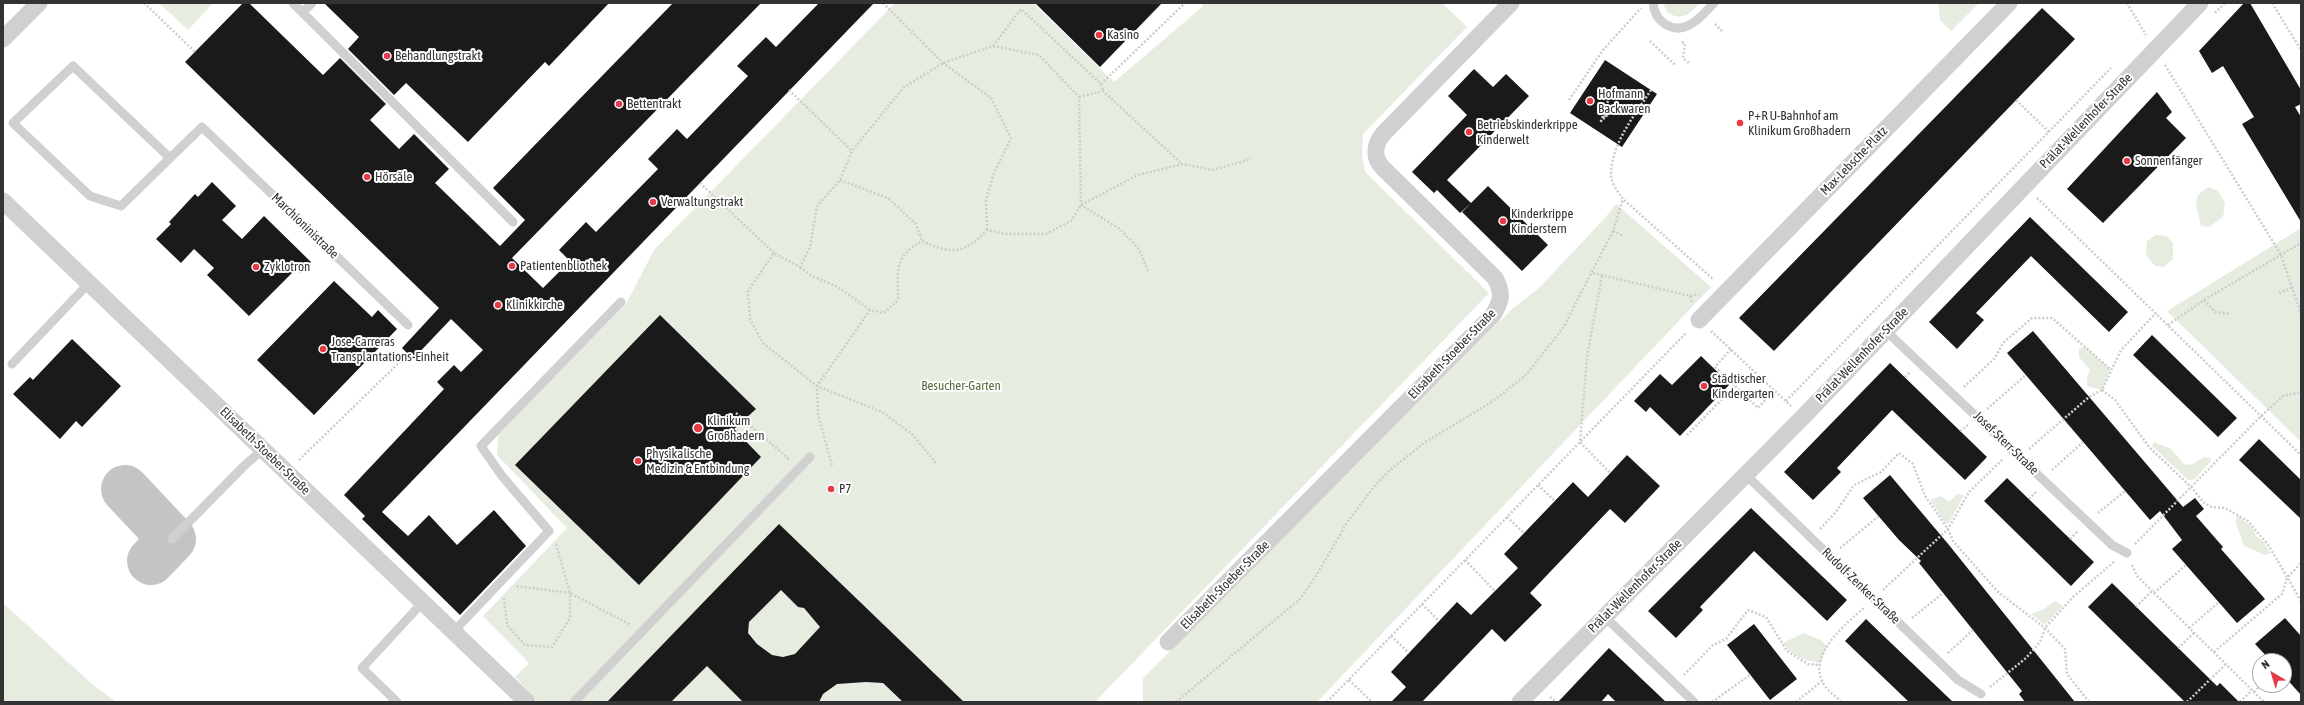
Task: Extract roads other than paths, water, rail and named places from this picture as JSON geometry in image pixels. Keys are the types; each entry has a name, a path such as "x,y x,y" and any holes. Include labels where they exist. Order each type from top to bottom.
{"street":[{"path":"3,39 39,3"},
{"name":"Elisabeth-Stoeber-Straße","path":"1168,642 1493,315 1501,303 1502,291 1495,278 1383,168 1378,162 1376,153 1377,142 1381,136 1511,3"},
{"name":"Max-Lebsche-Platz","path":"1699,320 2009,3"},
{"name":"Prälat-Wellenhofer-Straße","path":"1520,702 1803,417 2062,145 2200,3"},
{"name":"Elisabeth-Stoeber-Straße","path":"3,201 527,702"}],"lane":[{"path":"293,3 513,222"},
{"path":"303,12 312,3"},
{"path":"1653,3 1658,19 1666,25 1678,28 1695,23 1714,3"},
{"path":"73,66 170,158 121,206 90,196 13,123 73,66"},
{"name":"Marchioninistraße","path":"170,158 202,126 408,325"},
{"path":"12,364 89,283"},
{"path":"454,632 549,531 502,476 481,446 621,302"},
{"name":"Josef-Sterr-Straße","path":"1886,331 2013,449 2087,522 2112,545 2127,553"},
{"path":"172,539 243,467 263,449"},
{"path":"574,702 810,457"},
{"name":"Rudolf-Zenker-Straße","path":"1745,474 1958,680 1981,694"},
{"path":"397,702 362,668 423,602"},
{"path":"1604,616 1694,702"}],"place":[{"name":"Kasino","path":"1099,35"},
{"name":"Behandlungstrakt","path":"387,56"},
{"name":"Hofmann Backwaren","path":"1590,101"},
{"name":"Bettentrakt","path":"619,104"},
{"name":"P+R U-Bahnhof am Klinikum Großhadern","path":"1740,123"},
{"name":"Betriebskinderkrippe Kinderwelt","path":"1469,132"},
{"name":"Sonnenfänger","path":"2127,161"},
{"name":"Hörsäle","path":"367,177"},
{"name":"Verwaltungstrakt","path":"653,202"},
{"name":"Kinderkrippe Kinderstern","path":"1503,221"},
{"name":"Patientenbliothek","path":"512,266"},
{"name":"Zyklotron","path":"256,267"},
{"name":"Klinikkirche","path":"498,305"},
{"name":"Jose-Carreras Transplantations-Einheit","path":"323,349"},
{"name":"Städtischer Kindergarten","path":"1704,386"},
{"name":"Klinikum Großhadern","path":"698,428"},
{"name":"Physikalische Medizin & Entbindung","path":"638,461"},
{"name":"P7","path":"831,489"}],"park label":[{"name":"Besucher-Garten","path":"961,386"}]}
